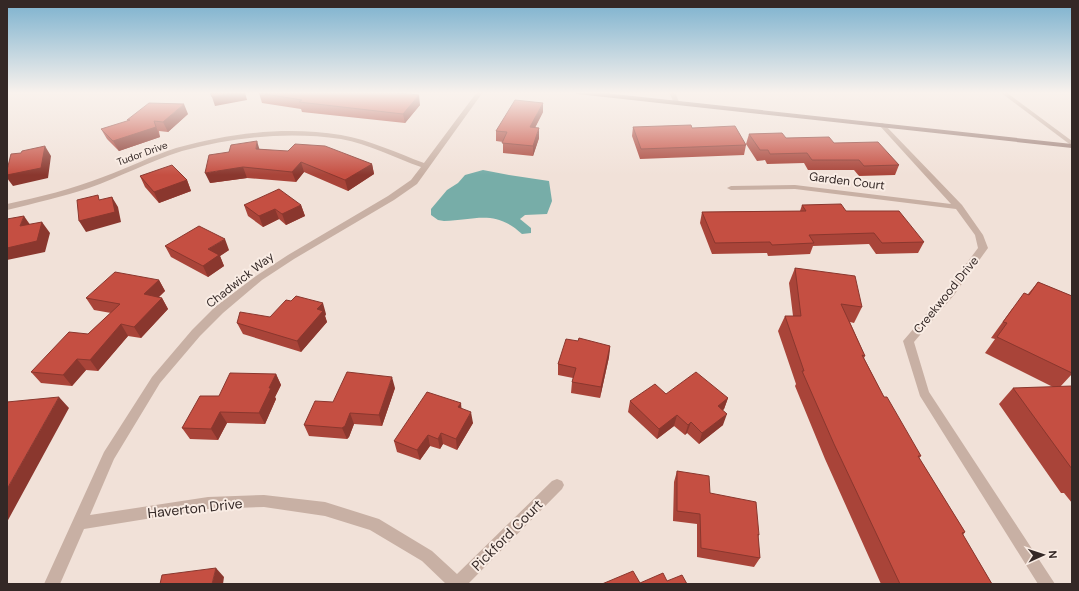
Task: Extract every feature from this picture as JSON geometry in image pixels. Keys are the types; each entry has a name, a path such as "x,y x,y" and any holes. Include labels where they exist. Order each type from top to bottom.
{"main road":[{"path":"833,120 1072,145"}],"street":[{"name":"Chadwick Way","path":"52,584 109,456 156,380 196,333 219,310 259,278 291,257 391,198 414,182 460,120"},
{"name":"Creekwood Drive","path":"882,125 959,207 979,235 983,248 950,293 908,341 924,393 1047,584"},
{"name":"Tudor Drive","path":"7,207 70,191 179,150 250,136 309,134 341,137 378,147 404,159 427,166"},
{"name":"Garden Court","path":"731,188 795,187 959,207"},
{"name":"Pickford Court","path":"457,584 557,485"},
{"name":"Haverton Drive","path":"79,523 208,504 264,501 325,509 374,524 427,556 457,584"}],"lane":[{"path":"1038,120 1072,145"}],"water":[{"path":"483,170 549,181 552,201 547,214 525,215 520,219 531,228 531,233 522,234 503,221 494,219 476,218 444,221 438,220 431,215 431,209 447,190 458,183 465,175"}],"building":[{"path":"127,120 166,120 163,122 154,121 156,127 113,141 101,129 130,120"},
{"path":"503,120 534,120 530,127 539,128 533,146 502,143 507,132 496,131"},
{"path":"691,125 692,128 735,126 746,145 641,149 633,127"},
{"path":"782,133 786,138 829,137 834,143 878,142 899,165 864,166 859,160 812,160 807,153 770,154 768,150 760,150 749,134"},
{"path":"257,141 256,149 288,151 295,144 325,146 372,164 345,180 301,162 292,172 243,167 205,173 209,155 229,152 231,145"},
{"path":"45,146 41,168 7,175 11,154 21,153 22,151"},
{"path":"172,165 187,180 154,192 140,176"},
{"path":"279,189 301,205 282,214 275,209 259,216 244,205"},
{"path":"98,195 99,200 112,197 115,212 79,221 77,200"},
{"path":"841,204 846,211 899,211 924,242 882,243 874,233 809,235 814,243 772,245 770,242 715,243 702,212 806,211 802,205"},
{"path":"24,216 20,226 42,222 37,241 7,248 7,219"},
{"path":"199,226 225,239 208,249 219,255 203,266 165,246"},
{"path":"795,268 855,276 862,307 841,304 865,356 862,355 884,397 887,397 921,456 918,456 965,532 962,533 992,584 900,584 834,444 802,371 804,371 785,316 801,316"},
{"path":"115,272 159,280 144,294 162,298 134,327 121,324 90,360 77,359 63,375 31,372 69,332 88,334 120,304 86,298"},
{"path":"1038,282 1072,296 1072,373 997,337 1007,323 1003,322 1024,293 1029,295"},
{"path":"296,296 323,303 317,309 323,311 297,341 237,323 240,312 270,317 286,300 291,301"},
{"path":"579,338 610,346 601,387 572,382 576,368 558,364 566,339 578,341"},
{"path":"347,372 392,377 379,415 350,413 345,426 342,428 304,425 315,401 333,402"},
{"path":"696,372 728,398 718,406 727,414 702,433 691,422 688,425 677,415 659,429 630,401 655,384 666,394"},
{"path":"230,373 276,374 259,413 220,412 211,429 182,428 200,396 219,396"},
{"path":"1072,386 1072,469 1013,388"},
{"path":"427,392 461,403 458,407 471,412 456,439 441,433 438,439 428,435 417,450 394,441"},
{"path":"59,397 7,489 7,402"},
{"path":"677,471 709,476 710,493 756,502 760,558 701,548 700,514 677,511"},
{"path":"216,568 212,584 160,584 162,575"},
{"path":"633,571 640,583 663,573 667,581 682,575 687,584 602,584"}]}
